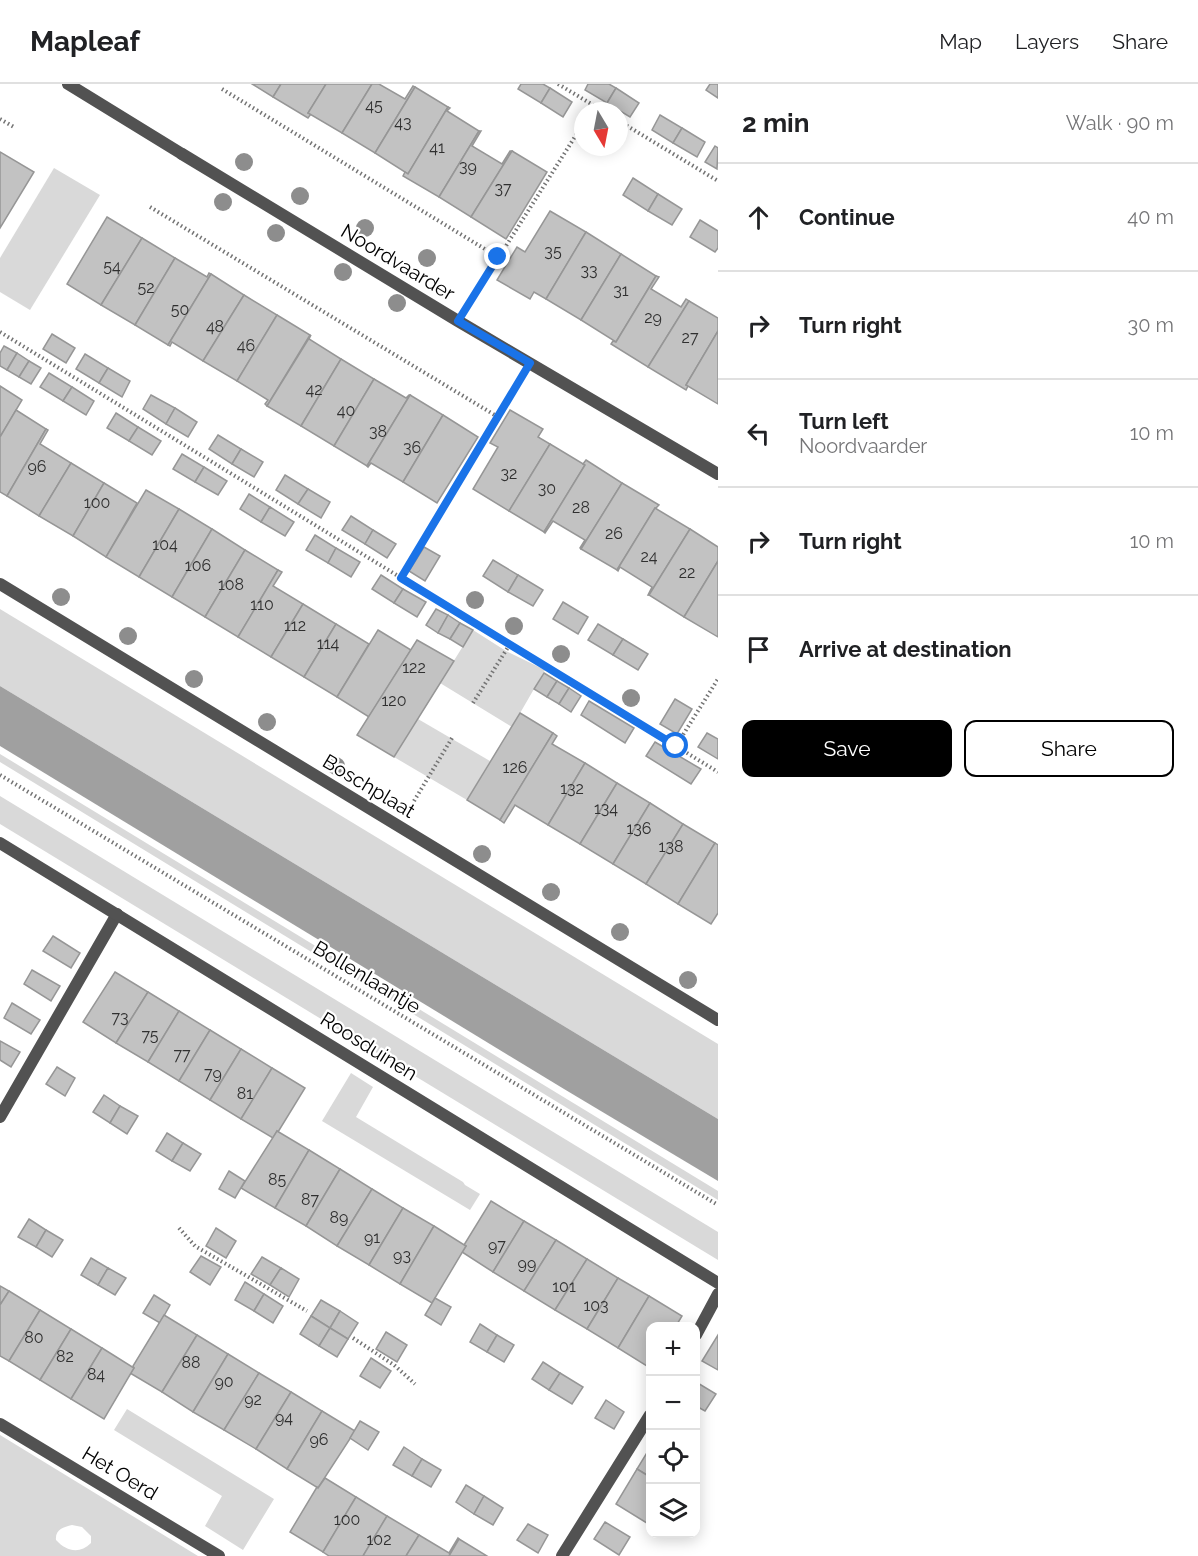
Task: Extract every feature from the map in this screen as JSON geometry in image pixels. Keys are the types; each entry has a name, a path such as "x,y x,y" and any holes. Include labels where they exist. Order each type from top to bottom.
{"street":[{"name":"Noordvaarder","path":"68,84 458,321 718,474"},
{"name":"Boschplaat","path":"0,584 718,1020"},
{"name":"Roosduinen","path":"0,843 718,1283"},
{"path":"0,1117 117,914"},
{"path":"700,1328 718,1294"},
{"path":"562,1556 646,1423"},
{"name":"Het Oerd","path":"0,1424 219,1556"}],"path":[{"path":"558,84 587,102"},
{"path":"222,89 498,257"},
{"path":"0,119 14,127"},
{"path":"628,126 718,181"},
{"path":"458,321 574,137"},
{"path":"150,207 498,417"},
{"path":"0,332 718,772"},
{"path":"401,578 530,363"},
{"path":"473,704 510,644"},
{"path":"676,746 718,679"},
{"path":"428,777 452,738"},
{"name":"Bollenlaantje","path":"0,776 718,1204"},
{"path":"179,1228 195,1246 307,1311"},
{"path":"353,1338 394,1365 415,1384"}],"shaded area":[{"path":"54,168 100,195 30,310 0,292 0,258"},
{"path":"0,609 718,1044 718,1119 0,686"},
{"path":"473,630 506,651 545,670 512,727 440,683"},
{"path":"0,686 718,1119 718,1181 0,746"},
{"path":"418,719 490,761 467,800 394,757"},
{"path":"0,754 718,1191 718,1200 0,762"},
{"path":"0,796 718,1232 718,1260 0,824"},
{"path":"351,1073 373,1087 356,1117 480,1194 470,1210 322,1121"},
{"path":"127,1409 274,1499 243,1550 205,1526 222,1496 114,1430"},
{"path":"0,1435 198,1556 0,1556","holes":["72,1525 82,1527 91,1536 91,1543 87,1547 73,1550 56,1540 58,1531 63,1528"]}],"building":[{"path":"252,84 281,84 273,97"},
{"path":"281,84 326,84 308,113 311,114 308,118 273,97"},
{"path":"326,84 372,84 342,133 308,113"},
{"path":"372,84 379,84 405,99 413,86 415,87 375,153 342,133"},
{"path":"521,84 543,84 550,88 541,103 518,89"},
{"path":"588,84 609,84 616,88 608,102 585,90"},
{"path":"710,84 718,84 718,98 706,90"},
{"path":"415,87 448,107 408,174 375,153"},
{"path":"550,88 572,102 563,117 541,103"},
{"path":"616,88 639,103 630,117 628,116 628,102 608,102"},
{"path":"448,107 450,108 447,111 479,131 439,197 403,176 405,172 408,174"},
{"path":"660,115 682,128 673,143 652,130"},
{"path":"682,128 705,142 697,157 673,143"},
{"path":"481,131 472,146 502,164 512,151 471,217 439,197"},
{"path":"715,146 718,148 717,169 705,162"},
{"path":"512,151 547,172 506,239 471,217"},
{"path":"0,152 34,172 0,228"},
{"path":"633,178 658,194 648,211 623,195"},
{"path":"658,194 682,209 672,225 648,211"},
{"path":"550,211 586,232 546,299 534,292 530,299 497,280 517,247 525,252"},
{"path":"107,217 142,238 101,305 67,284"},
{"path":"700,220 718,231 718,248 715,252 690,237"},
{"path":"586,232 621,254 581,320 546,299"},
{"path":"142,238 175,258 135,325 101,305"},
{"path":"621,254 656,276 616,342 581,320"},
{"path":"175,258 207,277 209,273 211,274 168,345 135,325"},
{"path":"211,274 244,295 203,361 172,342 170,346 168,345"},
{"path":"656,276 659,277 651,289 681,307 686,299 689,301 648,367 611,344 613,341 616,342"},
{"path":"244,295 277,315 237,381 203,361"},
{"path":"689,301 718,318 718,331 686,385 688,386 686,390 648,367"},
{"path":"277,315 310,335 267,406 265,404 268,400 237,381"},
{"path":"718,331 718,404 686,385"},
{"path":"52,334 75,348 66,363 43,349"},
{"path":"311,335 309,339 341,359 301,426 267,406"},
{"path":"4,346 17,353 7,370 0,366 0,353"},
{"path":"17,353 29,361 19,377 7,370"},
{"path":"85,354 108,368 99,383 76,369"},
{"path":"341,359 374,379 334,446 301,426"},
{"path":"29,361 41,368 31,384 19,377"},
{"path":"108,368 130,381 122,397 99,383"},
{"path":"49,373 72,387 63,401 40,387"},
{"path":"374,379 406,398 410,395 367,466 334,446"},
{"path":"0,386 22,400 0,437"},
{"path":"72,387 94,401 86,415 63,401"},
{"path":"151,395 175,408 166,424 143,409"},
{"path":"410,395 443,415 403,482 371,463 367,466"},
{"path":"175,408 197,422 188,437 166,424"},
{"path":"16,410 46,429 7,496 0,492 0,437"},
{"path":"510,410 543,429 538,437 550,444 509,511 473,489 498,447 490,443"},
{"path":"116,413 138,427 129,441 107,428"},
{"path":"443,415 478,437 437,503 403,482"},
{"path":"138,427 161,441 152,455 129,441"},
{"path":"46,429 48,430 40,444 71,463 39,516 7,496"},
{"path":"218,435 241,449 232,464 209,449"},
{"path":"550,444 585,465 544,532 509,511"},
{"path":"241,449 263,462 254,477 232,464"},
{"path":"182,454 204,467 195,482 173,469"},
{"path":"586,460 622,483 581,549 585,540 553,521 544,532"},
{"path":"71,463 104,483 73,536 39,516"},
{"path":"204,467 227,481 218,495 195,482"},
{"path":"285,475 308,489 298,504 276,490"},
{"path":"104,483 137,503 106,557 73,536"},
{"path":"622,483 659,505 617,570 581,549"},
{"path":"308,489 330,502 321,518 298,504"},
{"path":"146,490 179,509 139,577 106,557"},
{"path":"249,494 270,507 261,522 240,509"},
{"path":"270,507 294,522 285,536 261,522"},
{"path":"655,508 690,529 648,595 652,587 620,567 617,570"},
{"path":"179,509 212,529 172,597 139,577"},
{"path":"351,516 373,530 365,544 342,530"},
{"path":"212,529 245,550 205,617 172,597"},
{"path":"690,529 718,547 718,561 684,617 649,595"},
{"path":"373,530 396,544 387,558 365,544"},
{"path":"315,535 336,548 328,563 306,550"},
{"path":"424,547 440,556 425,581 409,571"},
{"path":"336,548 360,562 351,577 328,563"},
{"path":"245,550 278,570 238,637 205,617"},
{"path":"493,560 518,575 508,592 483,576"},
{"path":"718,561 718,637 684,617"},
{"path":"278,570 282,572 273,586 303,604 271,657 238,637"},
{"path":"381,575 403,589 394,603 372,589"},
{"path":"518,575 543,590 533,606 508,592"},
{"path":"403,589 426,602 417,617 394,603"},
{"path":"563,602 588,617 578,634 553,619"},
{"path":"303,604 336,624 304,677 271,657"},
{"path":"436,609 448,615 438,633 426,625"},
{"path":"448,615 460,623 450,639 438,633"},
{"path":"460,623 473,630 463,647 450,639"},
{"path":"336,624 369,644 337,697 304,677"},
{"path":"598,624 623,639 613,655 588,640"},
{"path":"378,630 411,650 369,717 337,697"},
{"path":"623,639 648,654 638,670 613,655"},
{"path":"417,640 454,661 394,757 357,735"},
{"path":"544,673 557,681 547,697 534,689"},
{"path":"557,681 569,688 559,704 547,697"},
{"path":"569,688 581,696 571,712 559,704"},
{"path":"675,699 692,709 677,734 660,724"},
{"path":"589,701 634,728 625,743 581,715"},
{"path":"520,713 553,733 500,820 467,800"},
{"path":"553,733 557,736 552,744 585,763 548,825 515,805 504,823 500,820"},
{"path":"707,733 718,739 718,759 698,747"},
{"path":"655,742 701,769 691,784 646,756"},
{"path":"585,763 617,783 580,844 548,825"},
{"path":"617,783 650,803 613,864 580,844"},
{"path":"650,803 683,824 646,884 613,864"},
{"path":"683,824 715,843 678,904 646,884"},
{"path":"715,843 718,845 718,913 711,924 678,904"},
{"path":"53,936 80,953 71,968 43,951"},
{"path":"32,970 60,986 51,1001 24,984"},
{"path":"115,972 148,992 116,1043 83,1022"},
{"path":"148,992 179,1011 148,1062 116,1043"},
{"path":"12,1003 40,1020 31,1034 4,1018"},
{"path":"179,1011 210,1030 179,1081 148,1062"},
{"path":"210,1030 241,1049 210,1100 179,1081"},
{"path":"0,1041 20,1052 11,1067 0,1060"},
{"path":"241,1049 272,1068 241,1119 210,1100"},
{"path":"57,1067 75,1078 65,1096 46,1084"},
{"path":"272,1068 305,1088 273,1138 241,1119"},
{"path":"104,1095 120,1106 110,1123 93,1112"},
{"path":"120,1106 138,1116 127,1134 110,1123"},
{"path":"277,1131 309,1150 275,1208 241,1188"},
{"path":"167,1133 183,1143 172,1161 156,1151"},
{"path":"183,1143 201,1154 190,1171 172,1161"},
{"path":"309,1150 340,1169 306,1226 275,1208"},
{"path":"340,1169 372,1189 337,1246 306,1226"},
{"path":"229,1171 245,1181 235,1198 219,1189"},
{"path":"372,1189 403,1208 369,1265 337,1246"},
{"path":"491,1201 524,1221 493,1272 462,1252"},
{"path":"403,1208 434,1226 400,1284 369,1265"},
{"path":"29,1219 46,1230 36,1247 18,1237"},
{"path":"524,1221 556,1240 524,1291 493,1272"},
{"path":"434,1226 466,1246 432,1303 400,1284"},
{"path":"216,1228 236,1241 226,1258 206,1246"},
{"path":"46,1230 63,1240 52,1257 36,1247"},
{"path":"556,1240 587,1259 555,1310 524,1291"},
{"path":"201,1256 221,1267 210,1285 190,1272"},
{"path":"262,1257 281,1268 270,1285 251,1274"},
{"path":"91,1258 108,1268 98,1285 81,1275"},
{"path":"587,1259 618,1278 587,1329 555,1310"},
{"path":"108,1268 126,1278 115,1295 98,1285"},
{"path":"281,1268 299,1279 289,1297 270,1285"},
{"path":"618,1278 649,1296 618,1348 587,1329"},
{"path":"245,1282 264,1294 254,1311 235,1300"},
{"path":"0,1286 9,1291 0,1305"},
{"path":"9,1291 40,1310 9,1361 0,1356 0,1305"},
{"path":"264,1294 283,1306 273,1323 254,1311"},
{"path":"154,1295 170,1305 160,1323 143,1313"},
{"path":"649,1296 682,1316 678,1322 646,1322 646,1366 618,1348"},
{"path":"435,1298 451,1307 441,1325 425,1315"},
{"path":"321,1300 340,1311 330,1328 311,1316"},
{"path":"40,1310 71,1329 40,1380 9,1361"},
{"path":"340,1311 358,1323 348,1339 330,1328"},
{"path":"164,1315 197,1335 162,1392 130,1373"},
{"path":"311,1316 330,1328 319,1346 300,1334"},
{"path":"480,1324 497,1335 487,1352 470,1342"},
{"path":"330,1328 348,1339 337,1357 319,1346"},
{"path":"71,1329 102,1348 71,1399 40,1380"},
{"path":"386,1332 407,1345 397,1362 376,1349"},
{"path":"197,1335 228,1354 193,1412 162,1392"},
{"path":"497,1335 514,1345 504,1362 487,1352"},
{"path":"718,1335 718,1370 702,1361"},
{"path":"102,1348 134,1368 104,1419 71,1399"},
{"path":"228,1354 259,1373 224,1430 193,1412"},
{"path":"371,1358 391,1371 380,1388 360,1376"},
{"path":"543,1362 560,1373 549,1390 532,1379"},
{"path":"259,1373 291,1392 256,1449 224,1430"},
{"path":"560,1373 583,1387 572,1404 549,1390"},
{"path":"700,1384 716,1394 705,1411 700,1408"},
{"path":"291,1392 322,1411 287,1469 256,1449"},
{"path":"606,1400 624,1412 614,1429 595,1418"},
{"path":"322,1411 355,1431 318,1488 287,1469"},
{"path":"360,1421 379,1432 368,1450 350,1438"},
{"path":"404,1447 422,1459 412,1476 393,1465"},
{"path":"646,1454 646,1475 637,1469"},
{"path":"422,1459 441,1470 431,1487 412,1476"},
{"path":"637,1469 646,1475 646,1523 616,1504"},
{"path":"325,1478 356,1497 323,1552 290,1532 317,1487"},
{"path":"466,1485 484,1496 474,1514 456,1502"},
{"path":"484,1496 503,1508 493,1525 474,1514"},
{"path":"356,1497 387,1516 363,1556 329,1556 323,1552"},
{"path":"387,1516 419,1535 406,1556 363,1556"},
{"path":"605,1522 630,1537 619,1555 594,1539"},
{"path":"528,1524 548,1535 538,1553 517,1540"},
{"path":"419,1535 449,1553 459,1539 449,1556 406,1556"},
{"path":"459,1539 487,1556 449,1556"}],"route":[{"path":"498,257 458,321 530,363 401,578 676,746"}]}
